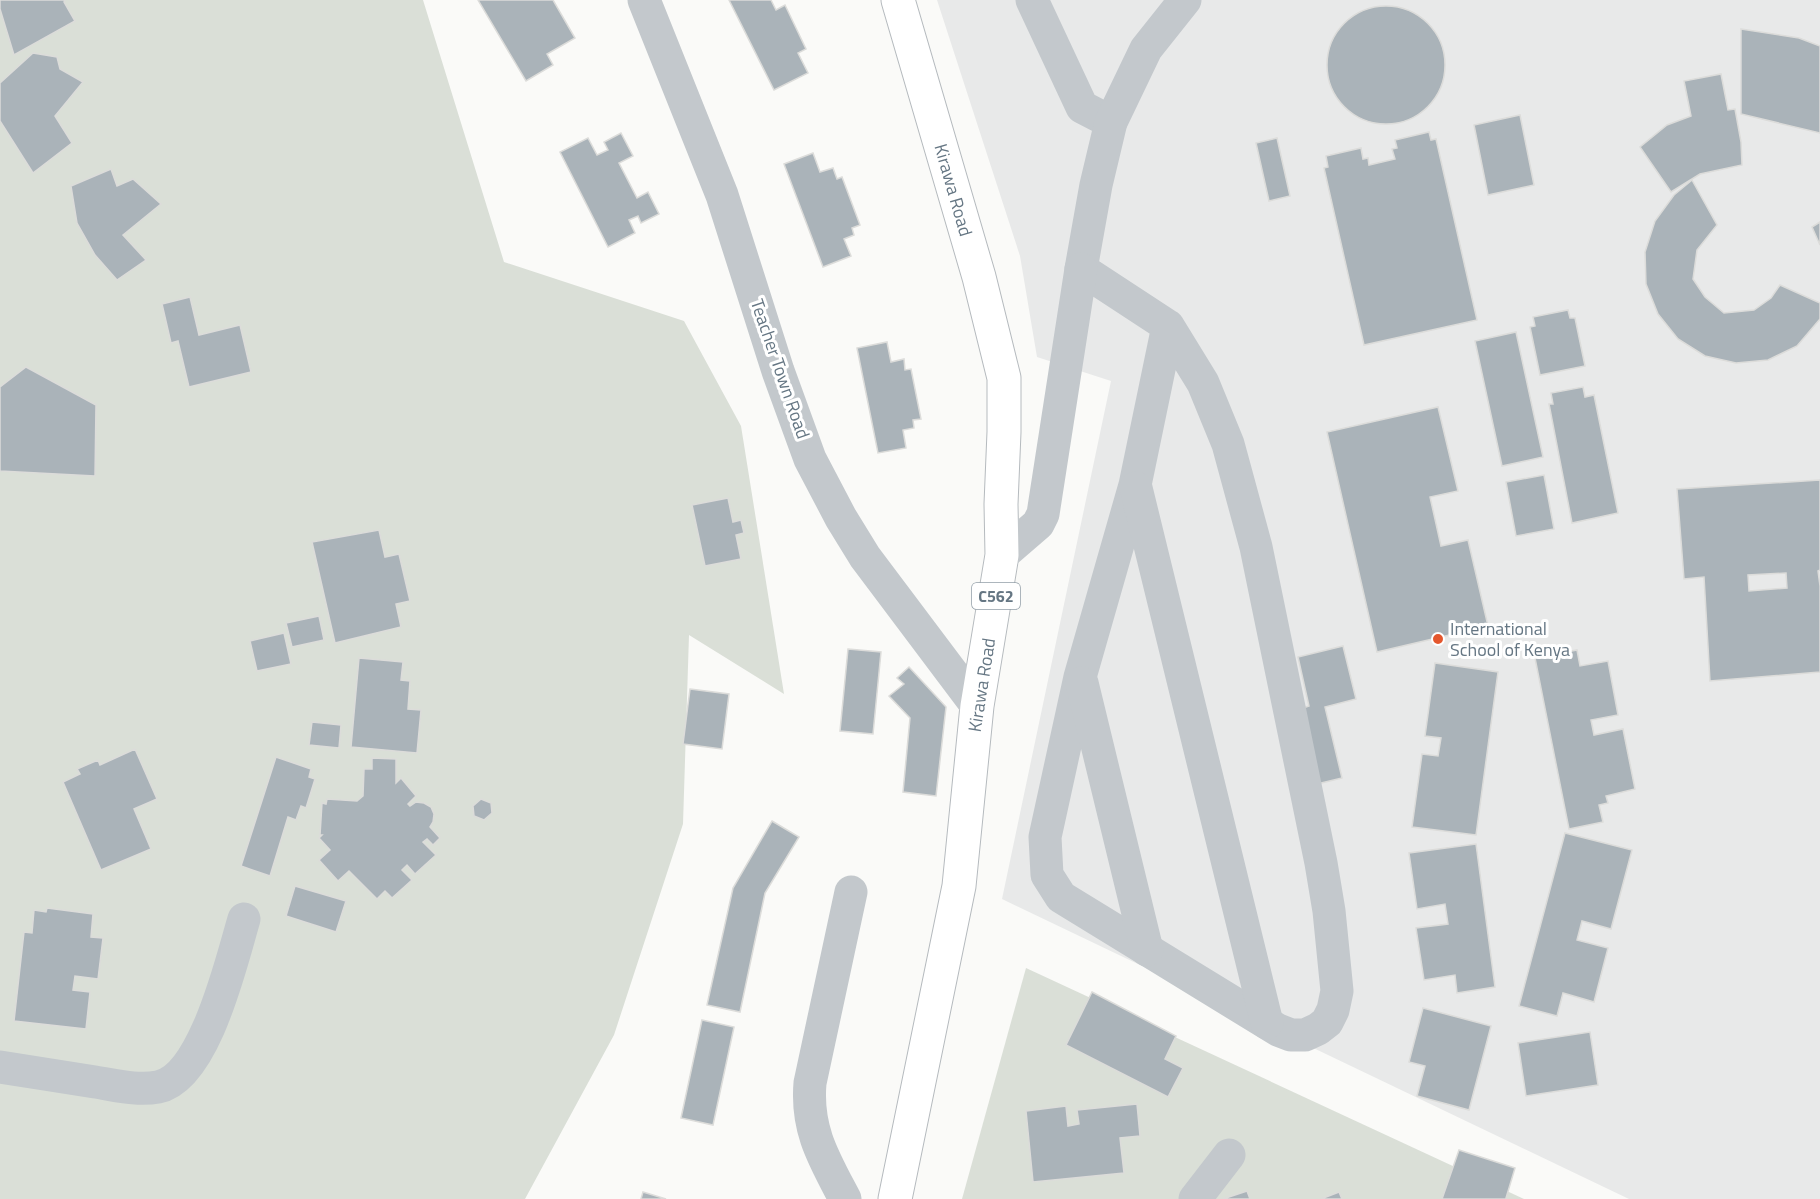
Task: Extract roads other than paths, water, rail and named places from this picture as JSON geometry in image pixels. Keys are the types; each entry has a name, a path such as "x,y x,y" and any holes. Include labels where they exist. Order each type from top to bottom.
{"main road":[{"name":"Kirawa Road","path":"895,1199 959,886 977,706 1002,555 1004,378 979,277 898,0"}],"street":[{"name":"Teacher Town Road","path":"644,0 722,195 778,371 810,459 841,518 865,557 977,706"},
{"path":"1032,0 1082,107 1111,122"},
{"path":"1002,555 1038,524 1043,514 1081,269 1096,185 1111,122 1146,49 1185,0"},
{"path":"1081,269 1168,327 1203,382 1231,456 1256,548 1329,911 1337,991 1333,1011 1327,1022 1305,1035 1291,1035 1267,1023 1061,897 1047,875 1045,837 1080,677 1135,485 1168,327"},
{"path":"1135,485 1267,1023"},
{"path":"1080,677 1147,950"},
{"path":"845,1199 818,1147 810,1120 808,1102 810,1083 851,892"},
{"path":"0,1066 136,1089 159,1087 178,1078 193,1058 210,1025 244,919"},
{"path":"1195,1199 1229,1155"}],"place":[{"name":"International School of Kenya","path":"1438,639"}]}
